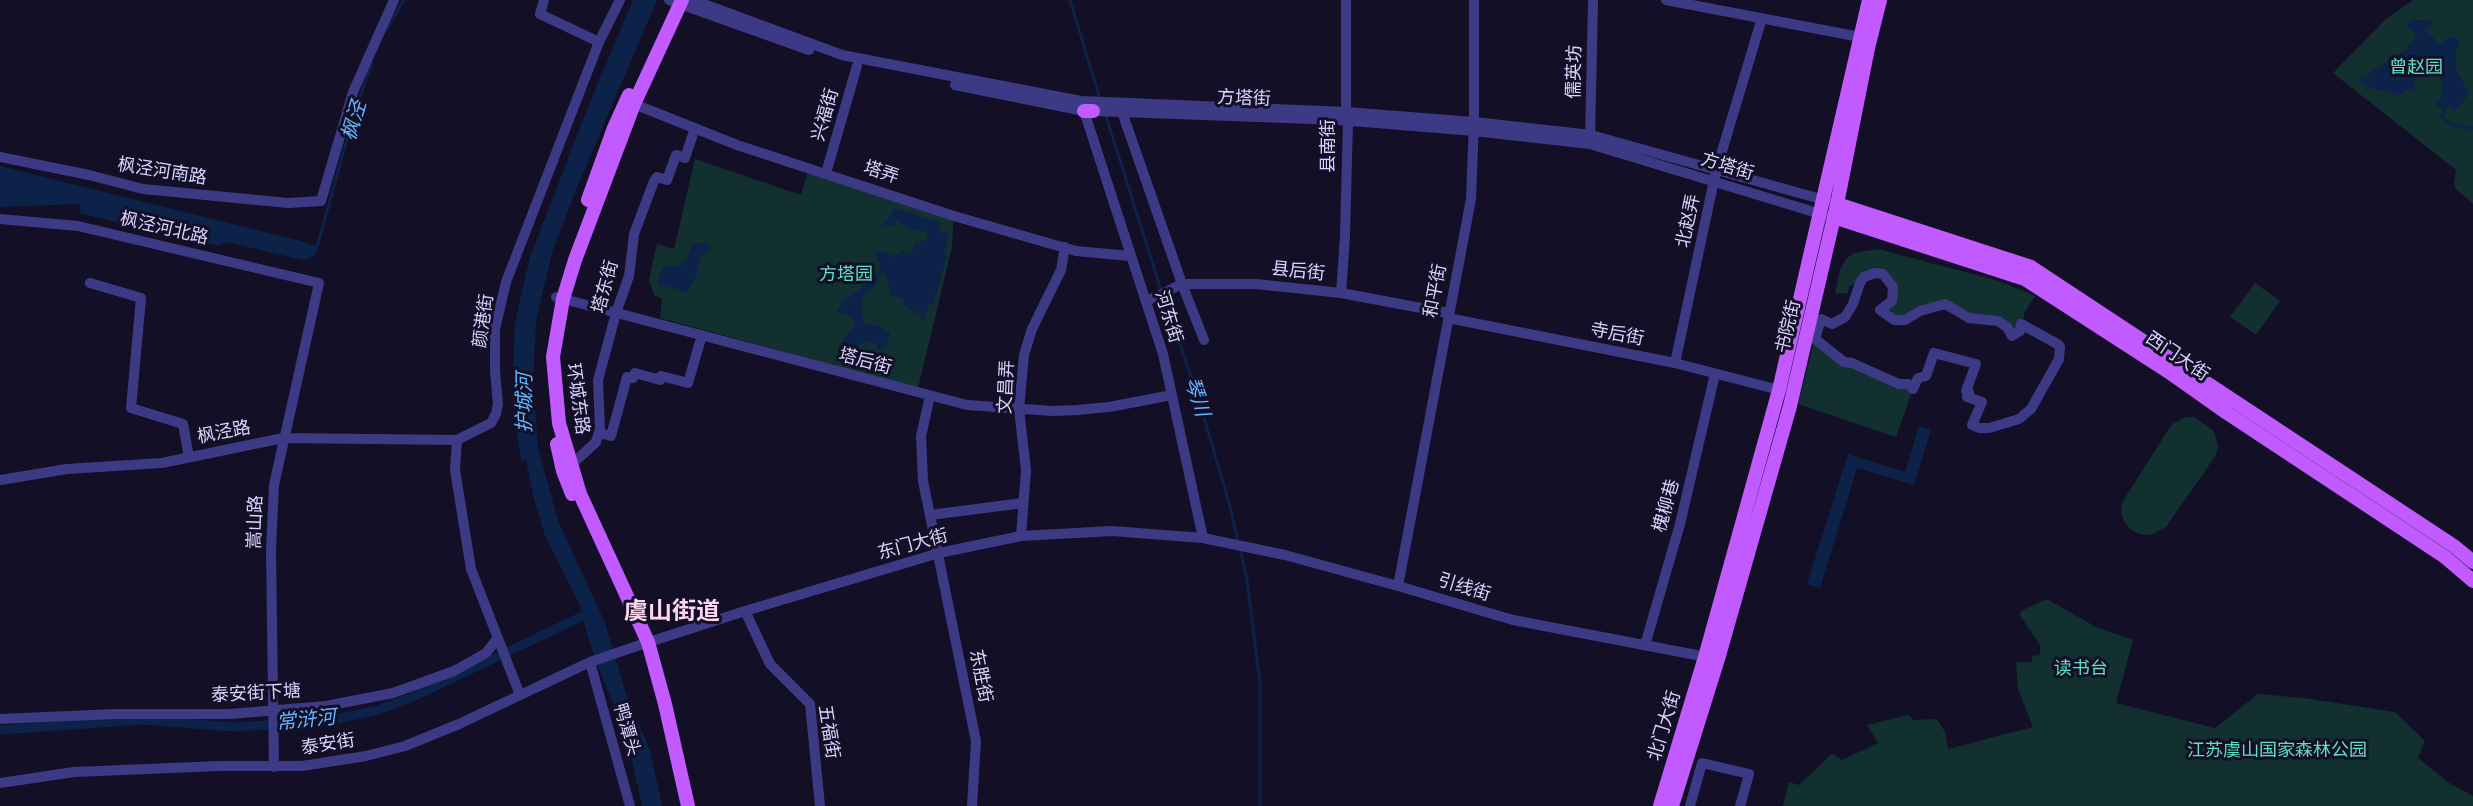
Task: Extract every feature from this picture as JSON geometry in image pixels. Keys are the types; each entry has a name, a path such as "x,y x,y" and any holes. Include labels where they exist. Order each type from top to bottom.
{"main road":[{"name":"书院街","path":"1711,658 1790,406 1869,0"},
{"name":"书院街","path":"1711,658 1779,390 1829,209 1880,0"},
{"name":"环城东路","path":"678,1 630,103 614,128 572,244 547,361 553,426 599,559 644,644 665,704 688,806"},
{"name":"西门大街","path":"1829,209 2031,267 2454,546 2473,562"},
{"name":"西门大街","path":"1829,209 2025,279 2169,372 2445,557 2473,581"},
{"name":"环城东路","path":"644,644 680,806"},
{"name":"北门大街","path":"1660,806 1711,658"},
{"name":"北门大街","path":"1672,806 1711,658"}],"street":[{"name":"枫泾河南路","path":"0,157 89,175 143,189 288,203 321,201 353,92 394,0"},
{"path":"544,0 540,14 599,42"},
{"name":"颜港街","path":"456,440 491,423 496,414 498,404 495,329 506,282 599,42 620,0"},
{"name":"县南街","path":"1341,293 1345,236 1346,0"},
{"name":"和平街","path":"1398,586 1471,199 1474,126 1474,0"},
{"name":"儒英坊","path":"1590,140 1593,0"},
{"path":"1666,0 1860,37"},
{"name":"方塔街","path":"678,1 857,66 1090,108 1347,116 1474,126 1590,140 1829,209"},
{"name":"方塔街","path":"678,1 842,55 1090,108"},
{"name":"北赵弄","path":"1675,363 1715,176 1761,18"},
{"name":"兴福街","path":"826,173 857,66"},
{"name":"塔弄","path":"630,103 737,145 954,216 1076,251 1130,256"},
{"name":"河东街","path":"1090,108 1130,256 1147,301 1172,395 1203,538"},
{"name":"河东街","path":"1115,109 1204,340"},
{"name":"塔东街","path":"599,434 601,416 598,380 629,276 634,234 654,181 657,177 667,180 676,155 685,158 694,128"},
{"name":"枫泾河北路","path":"0,219 78,226 319,283"},
{"name":"文昌弄","path":"1021,536 1026,470 1019,409 1024,355 1032,329 1060,270 1065,247"},
{"path":"1875,273 1884,274 1893,287 1892,301 1880,310 1894,320 1905,320 1920,311 1945,304 1969,318 1998,321 2007,327 2012,336 2020,331 2021,324 2060,347 2059,359 2031,409 2019,418 1989,428 1972,425 1982,402 1967,397 1969,392 1966,391 1976,364 1951,360 1934,353 1926,376 1918,378 1914,389 1908,384 1899,384 1880,377 1870,370 1844,362 1815,339 1821,319 1832,324 1845,317 1864,277 1875,273"},
{"path":"90,283 141,298 131,408 183,424 189,457"},
{"name":"嵩山路","path":"274,767 271,527 274,485 319,283"},
{"name":"县后街","path":"1147,301 1182,284 1256,284 1341,293 1448,316"},
{"name":"塔后街","path":"560,298 967,405 1053,411 1108,407 1172,395"},
{"name":"寺后街","path":"1448,316 1675,363 1779,390"},
{"path":"567,469 596,442 599,434 611,436 627,376 633,378 635,373 660,380 661,376 688,383 702,335"},
{"name":"槐柳巷","path":"1645,645 1680,524 1714,374"},
{"name":"东胜街","path":"930,396 921,436 923,482 976,741 972,806"},
{"name":"枫泾路","path":"0,480 67,469 162,463 283,438 456,440"},
{"path":"456,440 455,470 471,568 520,695"},
{"path":"930,515 1023,502"},
{"name":"东门大街","path":"644,644 939,553 1021,536 1112,531 1203,538"},
{"name":"引线街","path":"1203,538 1245,546 1398,586 1513,620 1711,658"},
{"name":"五福街","path":"746,611 770,664 810,704 820,806"},
{"name":"泰安街下塘","path":"0,719 115,714 230,714 326,706 393,693 454,671 486,653 497,639"},
{"name":"泰安街","path":"0,783 74,772 324,764 405,746 459,724 590,663 644,644"},
{"name":"鸭潭头","path":"590,663 630,806"},
{"path":"1690,806 1702,763 1749,774 1739,806 1732,804 1732,806"}],"green space":[{"name":"曾赵园","path":"2413,0 2473,0 2473,204 2456,189 2454,184 2456,170 2333,73 2386,19"},
{"name":"方塔园","path":"695,159 801,195 809,168 954,216 952,247 918,388 660,318 662,299 654,295 649,280 657,244 674,249"},
{"path":"1878,249 1999,281 2035,296 2025,312 2020,331 1969,318 1945,304 1905,320 1884,314 1892,301 1884,274 1849,286 1848,293 1835,294 1840,270 1846,259 1854,253"},
{"path":"2255,283 2280,301 2256,335 2230,317"},
{"path":"1815,339 1841,358 1913,389 1896,437 1798,404"},
{"path":"2186,417 2194,417 2214,431 2218,446 2216,455 2166,527 2151,535 2139,534 2130,529 2123,519 2121,509 2123,501 2172,424"},
{"name":"江苏虞山国家森林公园","path":"2047,599 2096,627 2133,640 2116,703 2215,728 2258,694 2303,698 2395,712 2425,741 2418,758 2449,783 2473,796 2473,806 1783,806 1789,782 1799,785 1832,754 1842,760 1878,743 1867,725 1908,715 1914,720 1937,719 1945,732 1948,749 2033,727 2018,689 2016,662 2032,662 2032,656 2040,655 2040,645 2019,614"}],"water":[{"name":"护城河","path":"633,0 657,0 576,190 552,253 536,320 533,384 538,448 558,521 605,623 627,697 650,750 662,806 642,806 624,724 607,690 590,644 579,603 545,536 526,460 521,461 512,392 515,322 530,257 588,107"},
{"path":"2413,20 2428,20 2433,23 2426,31 2440,44 2449,37 2457,38 2460,44 2456,49 2456,68 2469,94 2455,111 2448,106 2444,111 2435,103 2440,98 2443,85 2436,73 2429,67 2412,84 2416,91 2406,90 2400,96 2370,88 2356,80 2367,76 2370,71 2408,48 2417,34 2406,26"},
{"path":"0,166 301,241 317,247 317,251 315,256 303,260 225,242 219,246 79,213 81,204 0,207"},
{"path":"894,208 941,223 938,230 949,235 944,253 947,256 933,305 929,304 923,322 920,322 922,315 903,305 904,299 891,296 885,273 880,273 877,283 862,298 862,315 865,324 876,325 890,333 890,336 883,350 876,349 877,344 865,341 864,344 860,343 858,349 853,349 849,359 842,363 839,360 840,346 855,323 852,317 837,312 837,309 844,300 872,280 880,267 875,252 884,251 894,257 901,250 910,255 916,241 925,241 927,238 926,231 909,230 897,221 892,226 882,225"},
{"path":"694,242 711,245 708,253 701,256 696,276 687,292 658,284 658,278 664,265 680,265 685,261"},
{"path":"1919,426 1931,430 1914,485 1857,468 1820,588 1807,584 1848,454 1905,472"}],"waterway":[{"name":"枫泾","path":"385,32 404,0"},
{"name":"琴川","path":"1070,0 1100,99"},
{"name":"枫泾","path":"317,247 354,114 372,63"},
{"path":"2444,111 2441,117 2452,125 2473,128"},
{"name":"琴川","path":"1105,113 1161,290"},
{"name":"琴川","path":"1164,296 1200,404 1230,506 1238,542"},
{"name":"琴川","path":"1240,549 1247,580 1260,683 1260,806"},
{"name":"常浒河","path":"0,730 143,720 234,727 328,721 378,710 411,698 591,612"}],"district":[{"name":"虞山街道","path":"672,613"}],"park label":[{"name":"读书台","path":"2081,669"}]}
